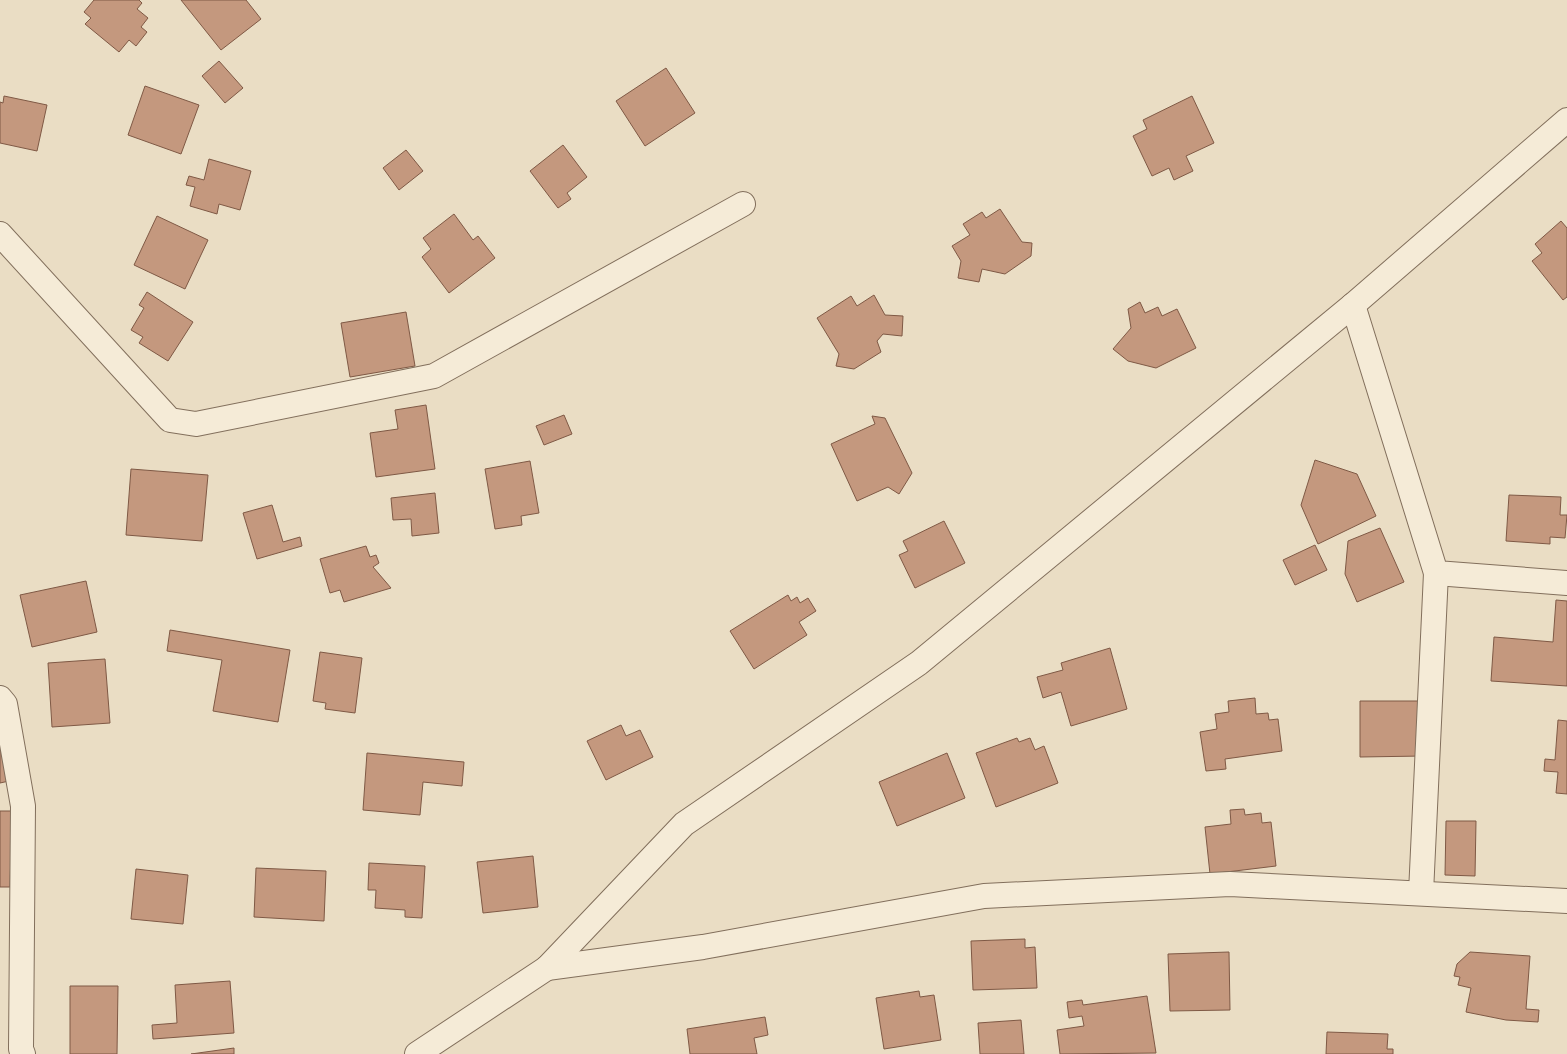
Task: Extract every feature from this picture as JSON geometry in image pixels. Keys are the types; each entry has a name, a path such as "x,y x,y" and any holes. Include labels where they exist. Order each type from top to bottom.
{"street":[{"path":"417,1054 547,968 684,824 918,664 1353,305 1567,120"},
{"path":"0,234 170,420 196,424 434,376 742,204"},
{"path":"1353,305 1436,573 1422,893"},
{"path":"1436,573 1567,583"},
{"path":"0,698 5,704 23,806 21,1049 24,1054"},
{"path":"547,968 703,947 984,896 1230,884 1567,901"}],"building":[{"path":"94,0 139,0 142,3 137,9 148,18 141,27 147,32 136,46 129,40 119,52 85,24 91,18 84,12"},
{"path":"181,0 246,0 261,19 221,50"},
{"path":"219,61 243,88 225,103 202,76"},
{"path":"666,68 695,113 645,146 616,101"},
{"path":"145,86 199,105 181,154 128,135"},
{"path":"4,96 47,105 37,151 0,143 0,102 3,103"},
{"path":"1192,96 1214,143 1186,156 1193,171 1174,180 1169,168 1152,176 1133,136 1147,129 1143,120"},
{"path":"563,145 587,177 567,193 571,199 558,208 530,171"},
{"path":"406,150 423,171 399,190 383,168"},
{"path":"209,159 251,171 240,210 219,204 217,214 190,206 195,187 186,185 189,176 204,180"},
{"path":"1000,209 1022,242 1032,243 1031,256 1005,274 982,269 979,282 958,278 961,261 952,246 970,235 963,224 982,212 986,218"},
{"path":"454,214 473,240 478,236 495,258 449,293 422,257 431,249 423,238"},
{"path":"157,216 208,240 185,289 134,265"},
{"path":"1561,221 1567,228 1567,297 1563,300 1532,261 1542,253 1535,244"},
{"path":"147,292 193,322 168,361 139,343 143,337 131,330 144,308 139,305"},
{"path":"874,295 885,315 903,316 902,336 883,334 877,341 881,352 854,369 836,366 839,354 817,318 851,296 857,306"},
{"path":"1140,302 1145,313 1158,307 1162,316 1177,309 1196,348 1156,368 1128,361 1113,349 1131,328 1128,309"},
{"path":"406,312 415,366 350,377 341,323"},
{"path":"426,405 435,469 376,477 370,433 398,429 395,410"},
{"path":"564,415 572,434 544,445 536,426"},
{"path":"872,416 885,418 912,473 899,494 888,487 857,501 831,444 875,424"},
{"path":"1315,460 1357,474 1376,516 1318,544 1301,505"},
{"path":"530,461 539,513 521,516 522,525 495,529 485,469"},
{"path":"131,469 208,475 202,541 126,535"},
{"path":"435,493 439,533 412,536 411,519 393,520 391,498"},
{"path":"1509,495 1561,497 1560,515 1567,515 1565,538 1550,537 1550,544 1506,541"},
{"path":"272,505 283,542 300,537 302,546 257,559 243,513"},
{"path":"944,521 965,563 915,588 899,555 908,551 903,541"},
{"path":"1380,528 1404,582 1357,602 1345,574 1348,541"},
{"path":"1315,545 1327,570 1295,585 1283,560"},
{"path":"366,546 370,557 376,555 379,563 373,567 391,588 344,602 340,590 330,593 320,559"},
{"path":"86,581 97,632 32,647 20,595"},
{"path":"788,595 791,601 797,597 800,603 808,598 816,611 799,622 807,635 754,669 730,631"},
{"path":"1556,600 1567,601 1567,686 1491,681 1494,637 1553,642"},
{"path":"170,630 290,650 278,722 213,711 222,660 167,651"},
{"path":"1110,648 1127,709 1071,726 1061,692 1043,698 1037,677 1063,670 1061,663"},
{"path":"320,652 362,658 355,713 325,709 326,703 313,701"},
{"path":"105,659 110,723 52,727 48,663"},
{"path":"1255,698 1256,714 1268,713 1269,720 1278,719 1282,751 1225,759 1226,769 1206,771 1200,732 1217,729 1215,714 1229,712 1228,701"},
{"path":"1360,701 1423,701 1423,756 1360,757"},
{"path":"1558,720 1567,721 1567,794 1556,793 1558,772 1544,771 1545,759 1555,760"},
{"path":"621,725 626,736 640,730 653,757 606,780 587,741"},
{"path":"0,738 9,781 0,783"},
{"path":"1017,738 1019,742 1030,738 1035,750 1044,746 1058,783 996,807 976,753"},
{"path":"367,753 464,762 462,786 423,782 420,815 363,810"},
{"path":"947,753 965,798 897,826 879,782"},
{"path":"1244,809 1245,815 1261,813 1262,823 1271,822 1276,866 1210,874 1205,827 1231,824 1230,810"},
{"path":"0,811 12,811 10,887 0,887"},
{"path":"1446,821 1476,821 1475,876 1445,875"},
{"path":"533,856 538,907 483,913 477,862"},
{"path":"369,863 425,866 422,918 405,917 405,910 375,908 376,890 368,890"},
{"path":"256,868 326,871 324,921 254,917"},
{"path":"136,869 188,875 183,924 131,919"},
{"path":"1025,939 1025,948 1035,947 1037,988 973,990 971,941"},
{"path":"1229,952 1230,1010 1170,1011 1168,954"},
{"path":"1470,952 1530,956 1526,1009 1539,1010 1538,1022 1506,1020 1466,1012 1471,988 1458,985 1460,977 1454,976 1457,964"},
{"path":"230,981 234,1033 153,1039 152,1025 177,1023 175,985"},
{"path":"70,986 118,986 117,1054 70,1054"},
{"path":"919,991 920,997 934,995 941,1040 884,1049 876,998"},
{"path":"1147,996 1156,1053 1060,1054 1057,1030 1084,1026 1082,1016 1069,1018 1067,1002 1082,1000 1083,1005"},
{"path":"765,1017 768,1035 754,1038 757,1054 690,1054 687,1029"},
{"path":"1021,1020 1024,1054 980,1054 978,1023"},
{"path":"1327,1032 1388,1034 1387,1049 1393,1049 1393,1054 1326,1054"},
{"path":"234,1048 234,1054 191,1054"}]}
